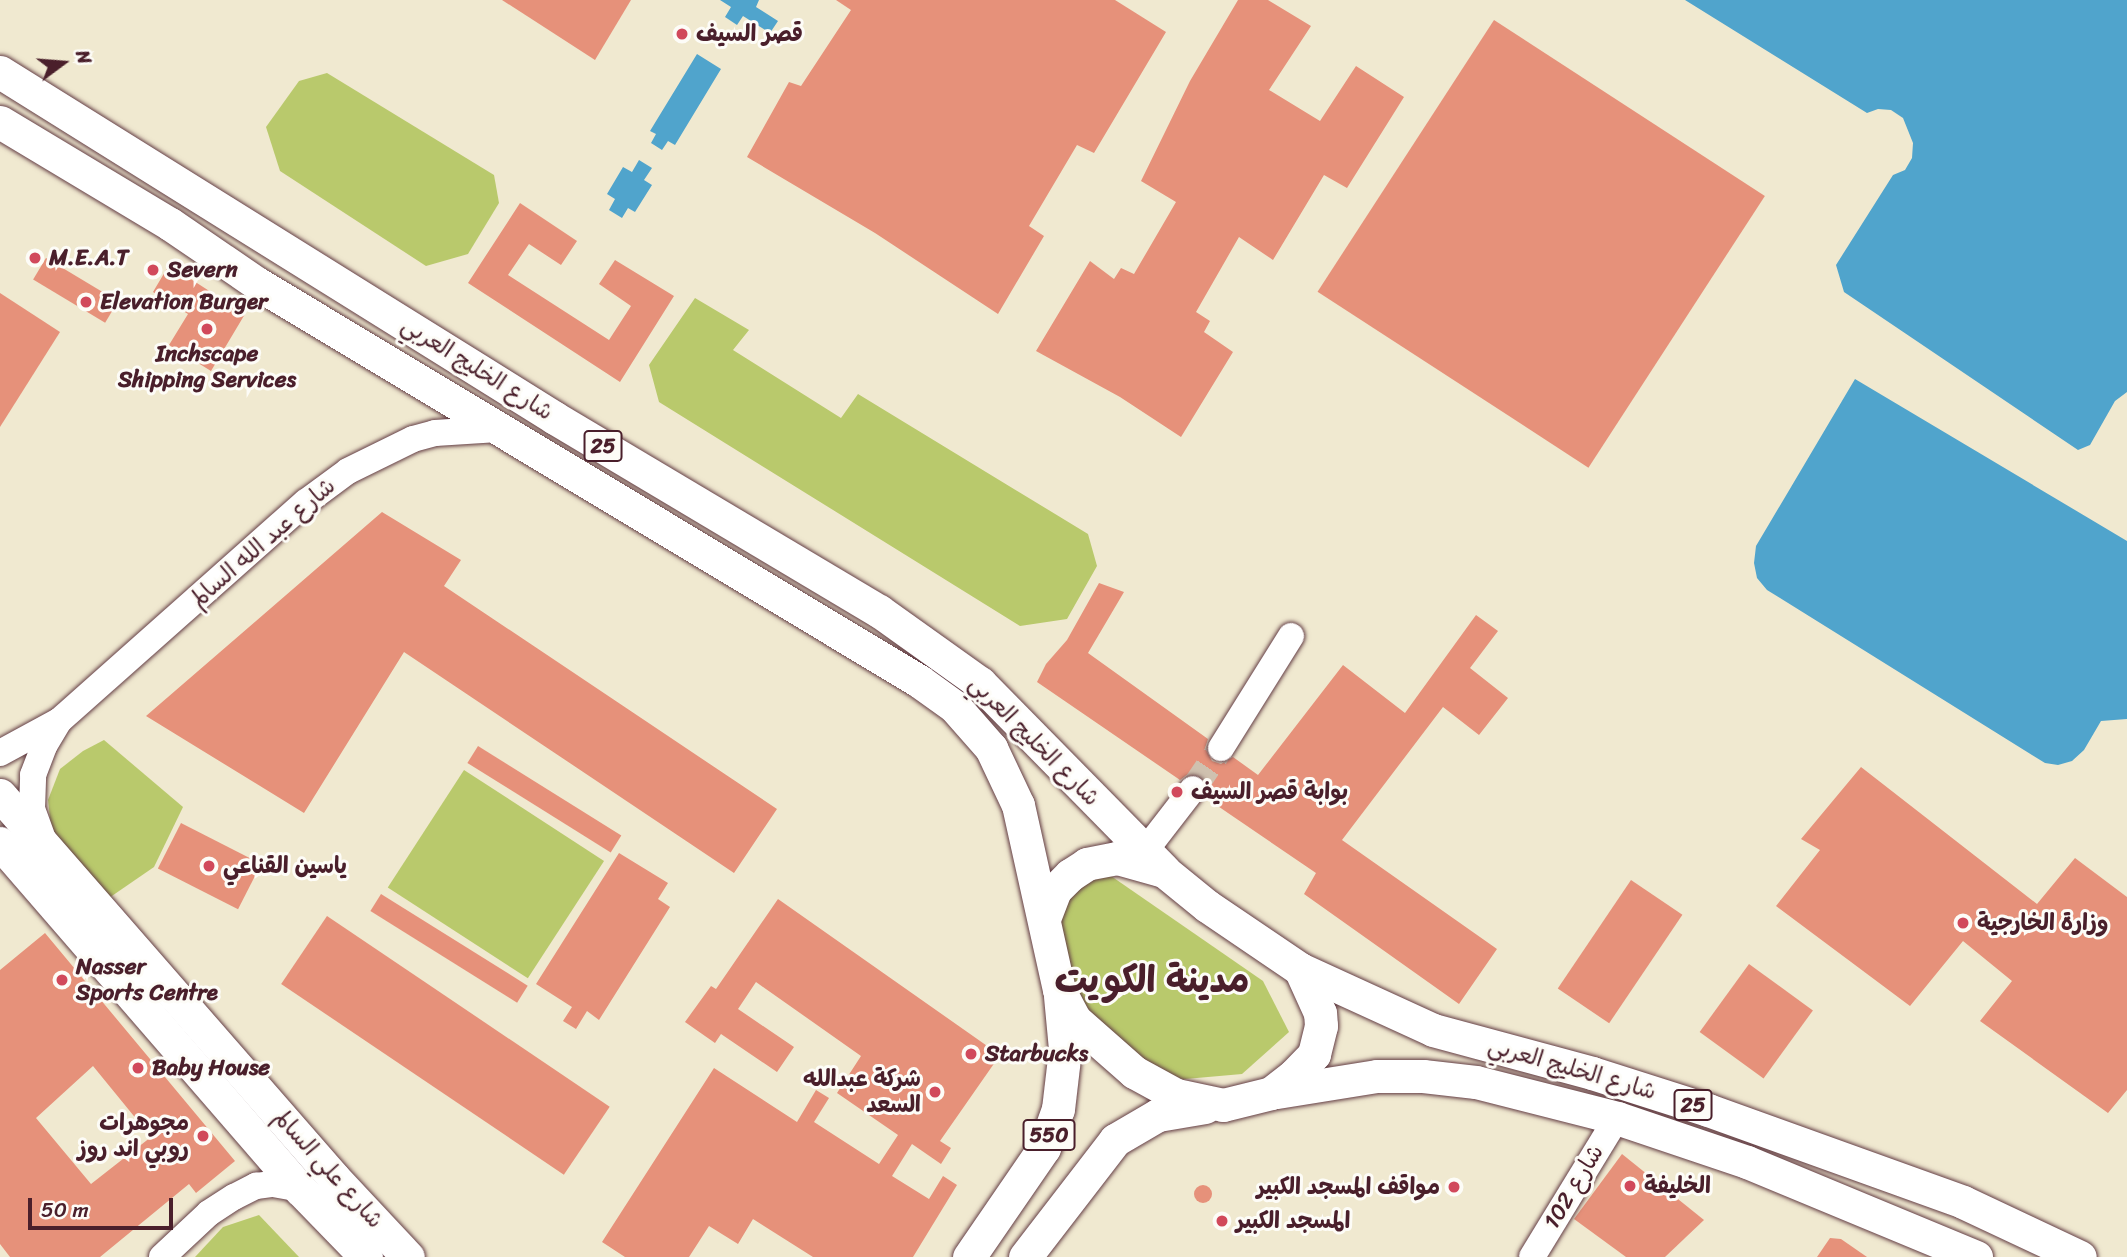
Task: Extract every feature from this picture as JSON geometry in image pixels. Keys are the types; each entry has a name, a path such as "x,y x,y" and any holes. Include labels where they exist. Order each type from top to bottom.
{"main road":[{"name":"شارع الخليج العربي","path":"0,72 555,418 879,611 980,683 1155,861"},
{"name":"شارع الخليج العربي","path":"0,122 498,429 919,681 955,706 991,748 1008,778 1018,804 1044,918"},
{"name":"شارع علي السالم","path":"0,795 325,1168 408,1257"},
{"name":"شارع علي السالم","path":"0,843 300,1189 366,1257"},
{"name":"25","path":"1117,858 1155,861 1207,906 1300,969 1321,1013 1318,1043 1302,1068 1271,1093 1223,1105 1176,1095 1134,1072 1075,1020 1059,990 1044,918 1055,890 1070,875 1087,864 1117,858"},
{"name":"شارع الخليج العربي","path":"1300,969 1433,1030 1592,1073 1708,1110 1963,1202 2080,1257"},
{"name":"550","path":"973,1252 1044,1148 1058,1109 1065,1049 1059,990"},
{"name":"شارع الخليج العربي","path":"1271,1093 1377,1076 1423,1076 1476,1082 1617,1118 1799,1181 1976,1257"},
{"name":"550","path":"1025,1257 1115,1140 1158,1115 1181,1109 1223,1105"},
{"path":"973,1252 1004,1228 1012,1231 1018,1238 1018,1249 1014,1257"}],"street":[{"name":"شارع عبد الله السالم","path":"0,753 59,721 306,502 348,471 412,439 435,433 498,429"},
{"path":"1221,748 1292,636"},
{"name":"شارع عبد الله السالم","path":"47,846 32,809 33,775 44,746 59,721"},
{"path":"1155,861 1194,789"},
{"name":"شارع 102","path":"1532,1257 1617,1118"},
{"path":"162,1257 209,1213 256,1186 273,1184 300,1189"}],"green space":[{"path":"327,73 494,175 499,203 468,254 426,266 280,171 266,127 299,81"},
{"path":"695,298 749,330 733,350 841,418 858,394 1088,534 1097,566 1067,619 1020,626 659,402 649,365"},
{"path":"104,740 183,807 154,867 106,900 71,859 51,827 48,800 60,769 83,751"},
{"path":"464,770 604,861 528,978 388,887"},
{"path":"1098,867 1263,981 1289,1032 1242,1074 1174,1080 1116,1040 1062,990 1046,920"},
{"path":"259,1215 299,1257 195,1257 223,1227"}],"water":[{"path":"720,0 759,0 756,7 778,21 770,33 743,16 737,25 725,17 731,7"},
{"path":"1685,0 2127,0 2127,392 2115,401 2090,445 2078,450 1844,292 1836,265 1893,175 1905,170 1912,158 1913,143 1903,118 1891,110 1878,109 1867,113"},
{"path":"697,54 721,69 675,145 668,141 662,150 651,143 656,134 650,131"},
{"path":"639,160 652,168 644,180 652,185 635,212 628,208 622,218 609,210 615,199 607,194 623,167 632,172"},
{"path":"1855,379 2127,541 2127,719 2101,721 2084,750 2072,761 2058,765 2045,763 1767,590 1757,578 1754,563 1756,546"}],"building":[{"path":"502,0 631,0 595,60"},
{"path":"836,0 1115,0 1166,32 1094,153 1077,145 1029,226 1044,236 998,314 875,233 747,157 789,82 801,86 851,10"},
{"path":"1238,0 1268,0 1311,26 1269,90 1320,121 1356,66 1404,97 1347,188 1324,175 1273,260 1239,237 1196,312 1210,321 1204,332 1233,352 1181,437 1120,397 1036,351 1090,261 1114,279 1121,268 1134,274 1176,202 1141,181 1190,81"},
{"path":"1494,20 1765,196 1588,468 1318,292"},
{"path":"520,203 577,241 561,265 529,244 508,275 609,340 631,306 599,284 615,260 674,296 620,382 468,283"},
{"path":"46,258 118,301 105,323 33,279"},
{"name":"Inchscape Shipping Services","path":"169,265 245,314 211,371 169,345 188,314 153,292"},
{"path":"0,293 60,332 0,427"},
{"path":"382,512 461,560 444,586 777,809 734,873 404,652 304,813 146,716"},
{"path":"1099,583 1124,592 1088,653 1208,739 1205,748 1212,761 1221,764 1233,757 1258,775 1343,665 1405,713 1476,615 1498,631 1470,668 1508,698 1479,735 1443,707 1342,840 1497,949 1459,1004 1304,894 1316,873 1206,798 1208,784 1202,776 1188,774 1180,780 1037,682 1046,664 1067,640"},
{"path":"478,746 621,836 611,853 467,763"},
{"name":"وزارة الخارجية","path":"1861,767 2037,904 2075,858 2127,897 2127,1090 2108,1113 1980,1021 2012,981 1963,941 1910,1006 1776,906 1820,850 1801,839"},
{"name":"ياسين القناعي","path":"181,823 261,864 238,909 158,868"},
{"path":"619,853 668,883 658,899 670,907 599,1020 587,1011 576,1029 563,1021 572,1007 536,984"},
{"path":"1631,880 1682,915 1609,1023 1558,989"},
{"path":"381,894 528,986 517,1003 370,911"},
{"path":"778,899 1000,1055 940,1141 951,1148 941,1164 912,1144 892,1176 929,1199 943,1176 957,1185 913,1257 813,1257 753,1219 738,1244 709,1226 689,1257 625,1257 602,1242 714,1068 797,1122 816,1090 829,1098 814,1122 879,1164 898,1135 837,1093 861,1056 756,982 738,1009 794,1047 777,1072 721,1034 715,1043 685,1022 711,986 716,989"},
{"path":"327,916 610,1107 564,1175 281,984"},
{"path":"45,933 235,1161 196,1193 189,1184 100,1257 10,1257 0,1244 0,970","holes":["93,1066 151,1137 91,1184 36,1118"]},
{"path":"1749,964 1813,1010 1764,1078 1700,1032"},
{"name":"الخليفة","path":"1622,1154 1704,1220 1665,1257 1626,1257 1574,1219"},
{"path":"1199,1185 1207,1185 1212,1194 1210,1201 1199,1203 1194,1198 1194,1190"},
{"path":"1830,1238 1841,1239 1867,1257 1817,1257"}],"tunnel":[{"path":"1193,789 1221,748"}],"place":[{"name":"قصر السيف","path":"682,34"},
{"name":"M.E.A.T","path":"35,258"},
{"name":"Severn","path":"153,270"},
{"name":"Elevation Burger","path":"86,302"},
{"name":"Inchscape Shipping Services","path":"207,329"},
{"name":"بوابة قصر السيف","path":"1177,792"},
{"name":"ياسين القناعي","path":"209,866"},
{"name":"وزارة الخارجية","path":"1963,923"},
{"name":"Nasser Sports Centre","path":"62,980"},
{"name":"Starbucks","path":"971,1054"},
{"name":"Baby House","path":"138,1068"},
{"name":"شركة عبدالله السعد","path":"935,1092"},
{"name":"مجوهرات روبي اند روز","path":"203,1136"},
{"name":"الخليفة","path":"1630,1186"},
{"name":"مواقف المسجد الكبير","path":"1454,1187"},
{"name":"المسجد الكبير","path":"1222,1221"}],"district":[{"name":"مدينة الكويت","path":"1152,980"}]}
